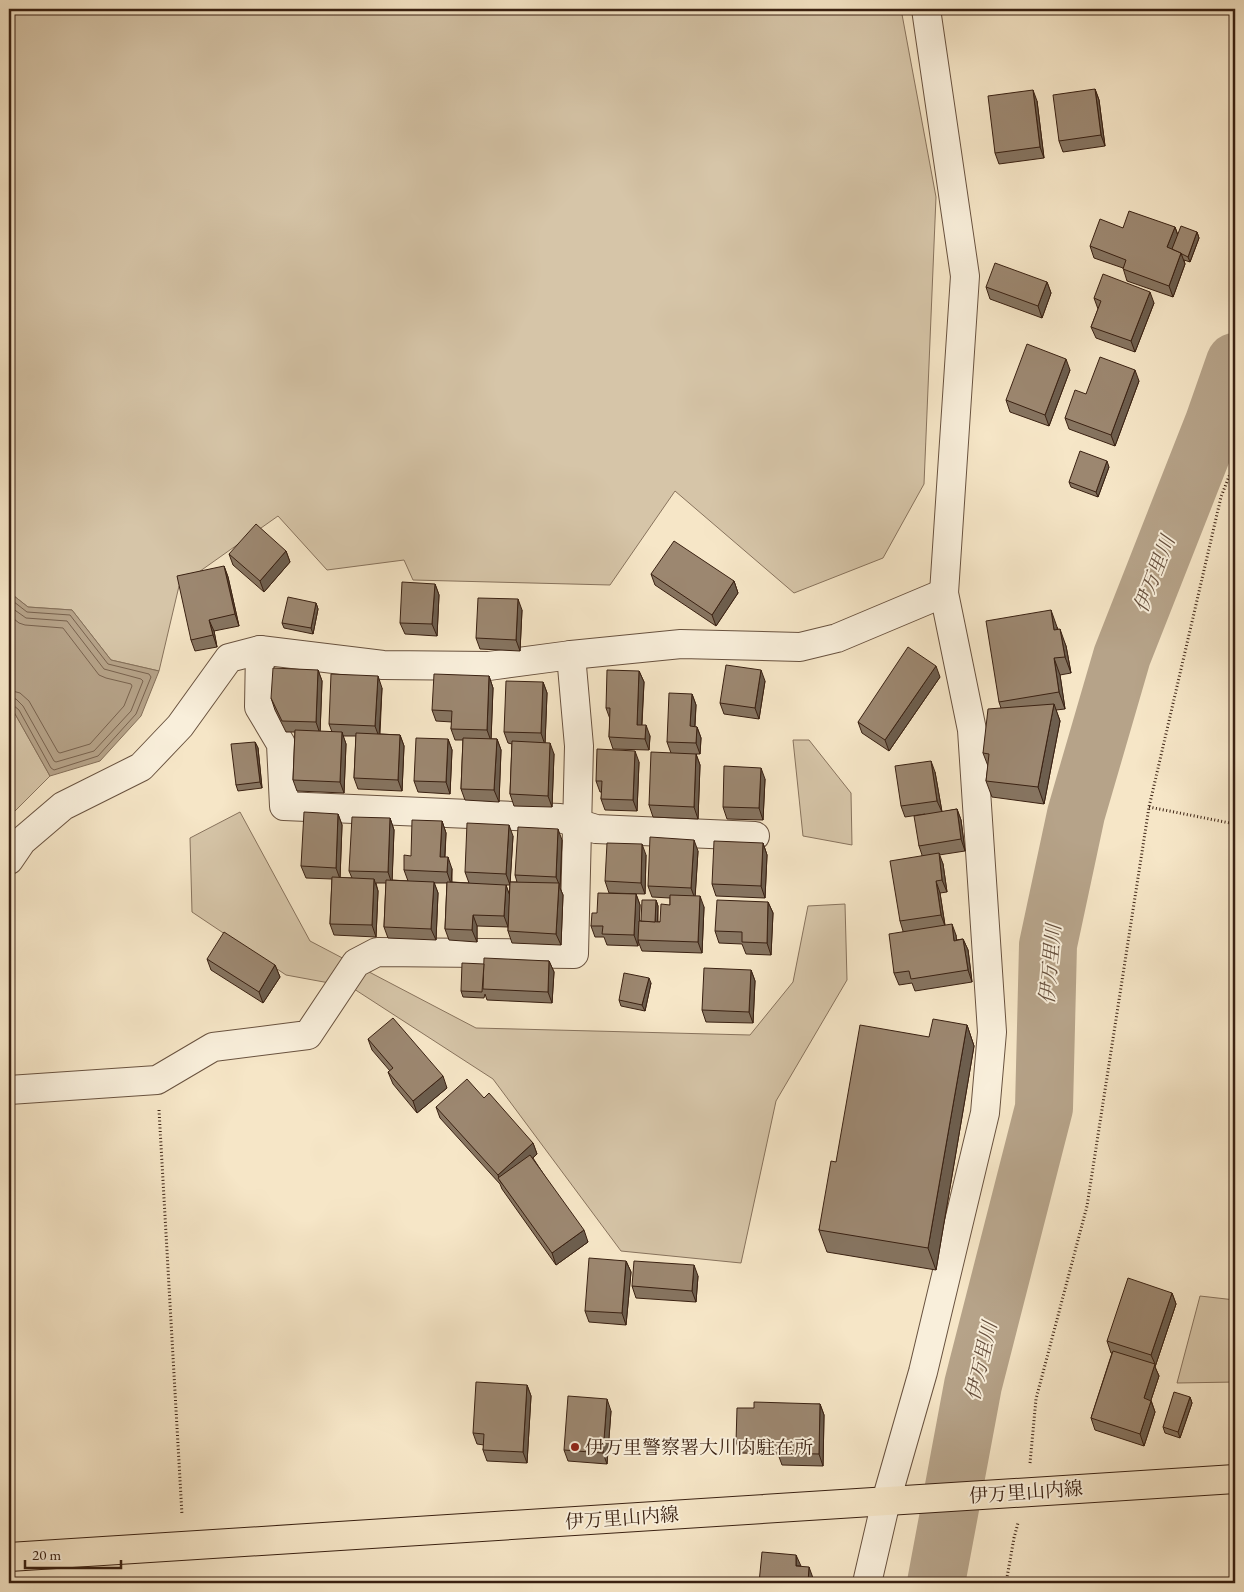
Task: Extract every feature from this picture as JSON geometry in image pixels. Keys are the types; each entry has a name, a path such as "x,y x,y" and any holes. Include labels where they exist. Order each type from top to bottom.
{"main road":[{"name":"伊万里山内線","path":"9,1557 1235,1478"}],"street":[{"path":"867,1583 891,1501 985,1113 992,1032 972,730 944,593 965,276 926,9"},
{"path":"9,860 22,841 63,806 142,767 180,726 230,658 260,650 383,665 489,666 571,655 680,644 800,647 837,638 944,593"},
{"path":"260,650 258,707 280,744 284,806 560,818 596,829 755,836"},
{"path":"9,1090 157,1080 213,1047 308,1035 356,963 377,952 574,954 579,746 571,655"}],"path":[{"path":"1006,1583 1036,1399 1087,1206 1149,807 1221,497 1235,461"},
{"path":"1149,807 1235,824"},
{"path":"157,1080 184,1545"}],"shaded area":[{"path":"9,9 901,9 936,197 924,484 883,558 794,593 675,491 610,585 413,580 404,560 327,570 278,516 179,586 159,671 111,660 72,610 28,607 9,592"},
{"path":"9,707 14,712 50,776 9,817"},
{"path":"793,740 809,740 851,793 852,845 803,836"},
{"path":"240,812 310,941 476,1028 750,1035 793,982 808,906 845,904 847,980 776,1101 741,1263 621,1251 493,1079 351,987 286,975 192,912 190,838"},
{"path":"1200,1296 1235,1300 1235,1382 1177,1383"}],"water":[{"path":"9,592 28,607 72,610 111,660 159,671 141,716 100,761 50,776 14,712 9,707"}],"building":[{"path":"1095,89 1101,135 1059,141 1053,95"},
{"path":"1033,90 1040,147 995,153 988,96"},
{"path":"1129,211 1175,227 1167,247 1181,253 1169,286 1123,269 1126,260 1090,246 1100,219 1123,228"},
{"path":"1181,226 1197,232 1188,257 1172,249"},
{"path":"995,263 1047,282 1038,306 986,287"},
{"path":"1103,274 1150,292 1131,341 1091,327 1101,301 1094,298"},
{"path":"1027,344 1066,359 1045,415 1006,400"},
{"path":"1100,357 1135,370 1111,435 1065,418 1075,390 1086,394"},
{"path":"1080,451 1107,461 1096,492 1069,482"},
{"path":"256,524 286,551 260,581 229,554"},
{"path":"674,541 734,581 712,615 651,574"},
{"path":"224,566 235,614 209,620 213,635 191,640 177,576"},
{"path":"402,582 435,584 432,624 400,623"},
{"path":"288,597 316,603 311,628 282,623"},
{"path":"478,598 518,599 516,640 476,638"},
{"path":"1051,610 1054,630 1060,629 1065,657 1054,658 1059,692 999,702 986,621"},
{"path":"908,647 936,666 885,740 858,722"},
{"path":"726,665 761,670 755,708 720,703"},
{"path":"273,668 318,670 316,722 282,721 271,698"},
{"path":"607,670 639,671 637,725 646,725 645,739 609,737 610,708 606,708"},
{"path":"331,674 378,676 375,726 329,724"},
{"path":"434,674 489,676 487,730 451,729 452,711 432,710"},
{"path":"506,681 543,682 541,733 504,732"},
{"path":"669,693 692,694 690,726 697,727 696,743 667,742"},
{"path":"1054,704 1038,787 986,781 989,754 983,753 988,709"},
{"path":"295,730 342,732 340,782 293,780"},
{"path":"356,733 400,735 398,780 354,778"},
{"path":"416,738 448,739 446,782 414,781"},
{"path":"463,738 497,739 494,790 461,789"},
{"path":"512,741 550,743 548,796 510,794"},
{"path":"255,742 260,782 236,785 231,744"},
{"path":"597,749 635,751 633,800 601,799 602,781 596,781"},
{"path":"651,752 696,754 694,807 649,805"},
{"path":"931,761 937,801 901,806 895,766"},
{"path":"724,766 761,768 759,808 723,807"},
{"path":"957,809 961,839 919,846 914,816"},
{"path":"304,812 338,814 336,868 301,866"},
{"path":"352,817 390,818 388,872 349,871"},
{"path":"412,820 442,821 440,857 448,857 447,872 404,870 404,855 411,856"},
{"path":"467,823 509,825 506,874 465,872"},
{"path":"518,827 558,829 556,877 515,875"},
{"path":"650,837 694,840 691,888 648,886"},
{"path":"714,841 763,843 761,886 712,884"},
{"path":"607,843 642,844 641,883 605,881"},
{"path":"939,853 942,880 936,881 941,915 900,921 890,861"},
{"path":"332,877 374,879 372,925 330,924"},
{"path":"386,880 434,882 431,929 384,927"},
{"path":"447,882 506,885 504,916 473,915 472,930 445,929"},
{"path":"510,882 559,883 556,934 508,931"},
{"path":"598,893 636,894 634,935 602,934 603,926 591,926 592,913 597,913"},
{"path":"670,895 700,896 698,942 638,940 639,921 660,922 661,904 670,905"},
{"path":"642,900 656,900 655,922 641,921"},
{"path":"717,900 768,902 767,943 742,942 742,932 715,931"},
{"path":"952,924 954,941 963,939 968,970 911,979 909,971 894,973 889,934"},
{"path":"224,932 275,965 259,992 207,959"},
{"path":"484,958 549,961 548,992 483,989"},
{"path":"462,963 484,964 482,992 461,991"},
{"path":"704,968 751,970 749,1012 702,1010"},
{"path":"624,973 649,978 642,1005 619,1000"},
{"path":"393,1018 443,1076 413,1101 388,1072 393,1068 368,1039"},
{"path":"933,1019 967,1025 928,1248 819,1230 831,1161 836,1162 860,1025 929,1037"},
{"path":"467,1079 484,1098 489,1093 533,1143 498,1175 436,1107"},
{"path":"530,1155 584,1230 552,1253 498,1178"},
{"path":"589,1258 626,1261 622,1313 585,1311"},
{"path":"634,1261 694,1265 692,1291 632,1286"},
{"path":"1128,1278 1172,1293 1151,1355 1107,1341"},
{"path":"1113,1351 1155,1364 1144,1398 1151,1401 1140,1434 1091,1418"},
{"path":"476,1382 527,1385 523,1452 483,1450 484,1434 473,1433"},
{"path":"1174,1392 1190,1397 1178,1432 1163,1427"},
{"path":"568,1396 607,1399 603,1453 564,1450"},
{"path":"754,1402 820,1404 819,1454 778,1453 779,1442 736,1442 737,1408 754,1408"},
{"path":"762,1552 796,1555 796,1566 809,1567 808,1583 759,1583"}],"waterway":[{"name":"伊万里川","path":"936,1583 973,1385 1044,1108 1048,945 1076,814 1122,656 1214,422 1235,362"}],"place":[{"name":"伊万里警察署大川内駐在所","path":"575,1447"}]}
